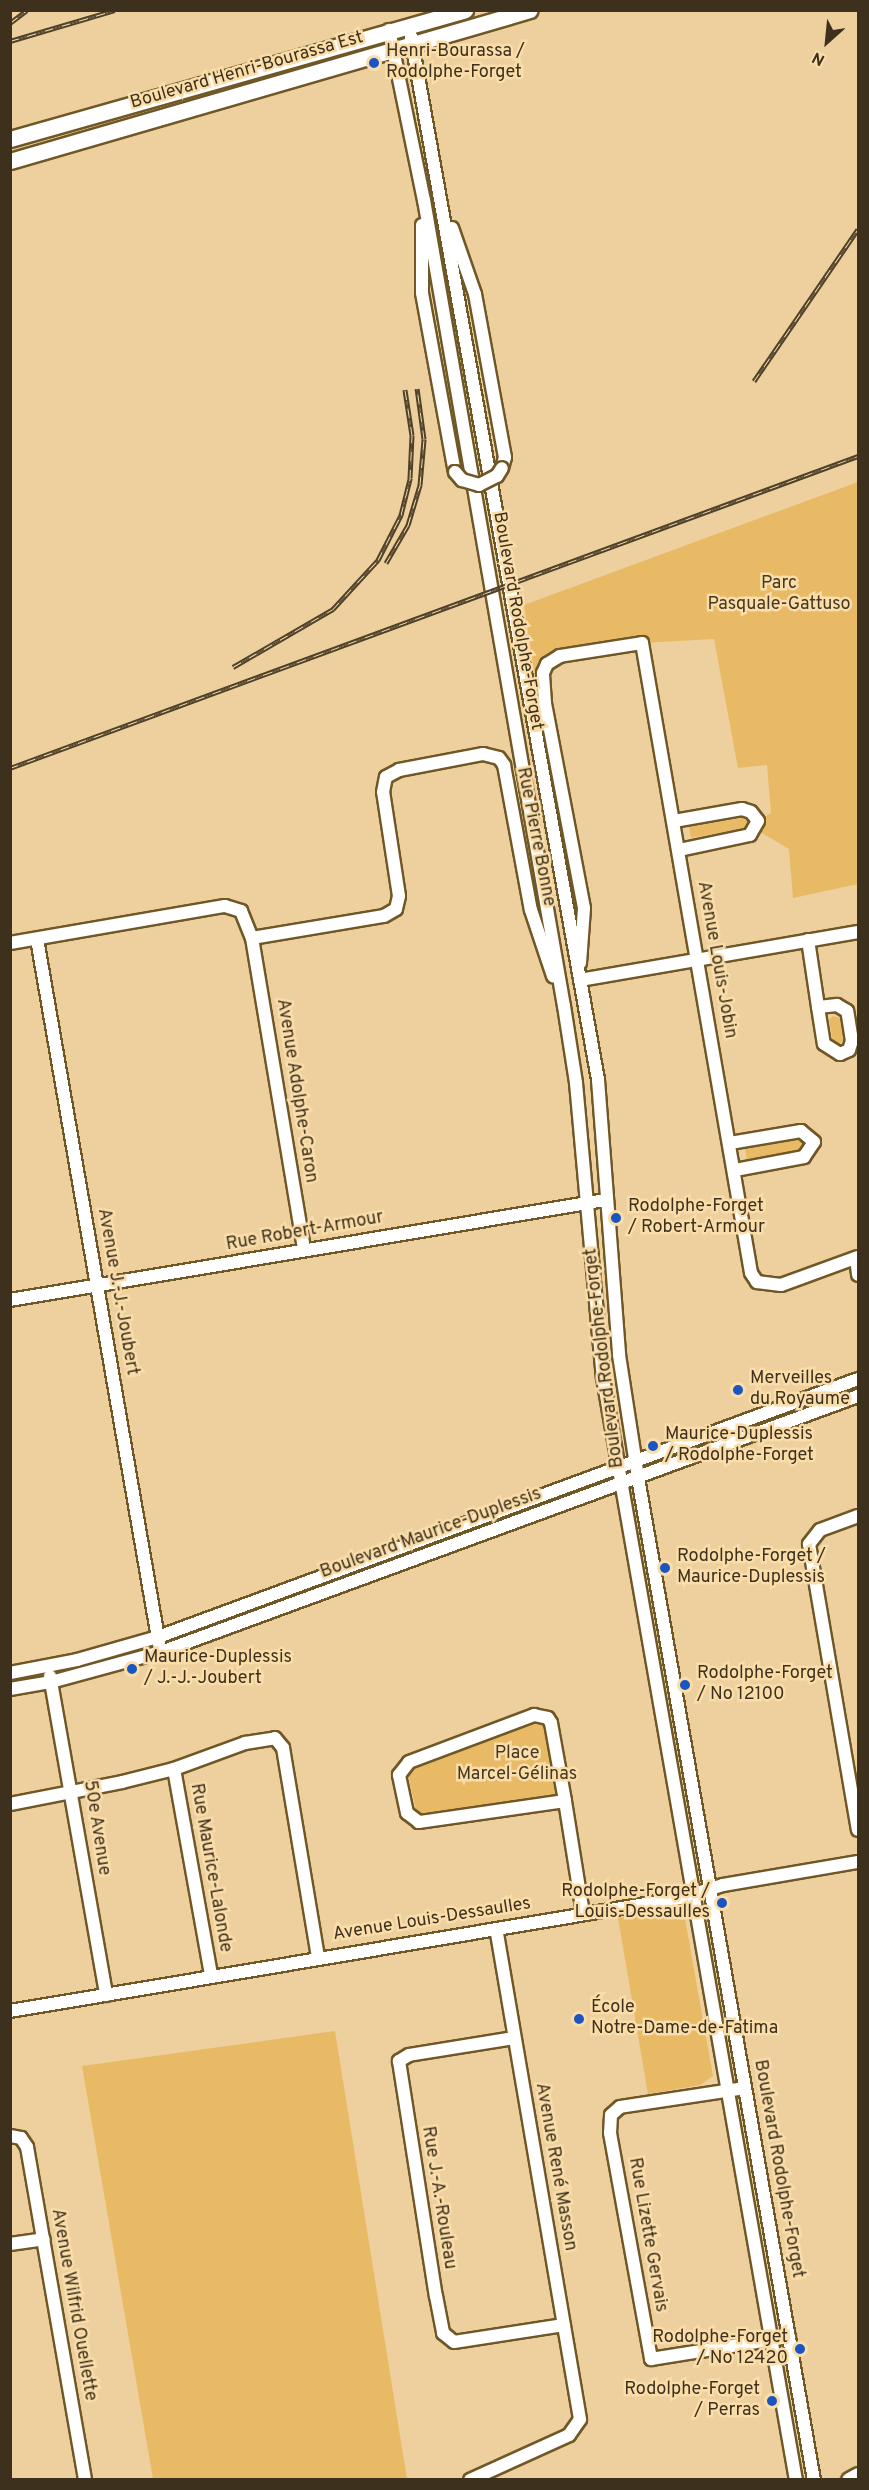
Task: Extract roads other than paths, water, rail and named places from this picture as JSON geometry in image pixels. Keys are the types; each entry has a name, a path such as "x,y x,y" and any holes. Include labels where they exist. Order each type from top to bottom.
{"main road":[{"name":"Boulevard Henri-Bourassa Est","path":"10,140 465,10"},
{"name":"Boulevard Henri-Bourassa Est","path":"10,161 530,10"},
{"path":"849,2480 858,2475"}],"street":[{"name":"Boulevard Rodolphe-Forget","path":"409,26 447,219 598,1080 605,1200 619,1355 638,1478 814,2480"},
{"name":"Boulevard Rodolphe-Forget","path":"389,30 424,200 564,1006 576,1083 603,1378 795,2480"},
{"name":"Boulevard Rodolphe-Forget","path":"424,200 422,293 455,472 462,480 479,485 497,476 505,457 466,261 447,219"},
{"name":"Boulevard Rodolphe-Forget","path":"580,976 584,908 545,703 543,673 547,664 560,656 642,643"},
{"name":"Avenue Louis-Jobin","path":"642,643 751,1273 757,1282 781,1285 857,1258"},
{"name":"Rue Pierre Bonne","path":"252,938 384,916 399,903 383,792 386,777 399,770 483,754 499,758 506,773 532,916 564,1006"},
{"path":"674,821 742,809 751,812 758,821 750,835 679,850"},
{"path":"10,943 225,906 241,911 250,925 252,938"},
{"path":"580,976 698,961 858,932"},
{"name":"Avenue Adolphe-Caron","path":"252,938 304,1250"},
{"name":"Avenue J.-J.-Joubert","path":"37,939 161,1652"},
{"path":"808,940 818,1007"},
{"path":"576,1083 598,1080"},
{"path":"730,1143 801,1131 814,1142 804,1158 735,1170"},
{"name":"Rue Robert-Armour","path":"10,1300 605,1200"},
{"path":"857,1258 858,1275"},
{"name":"Boulevard Maurice-Duplessis","path":"10,1673 49,1666 158,1637 858,1379"},
{"name":"Boulevard Maurice-Duplessis","path":"10,1689 51,1682 161,1652 621,1485 858,1396"},
{"path":"858,1516 815,1534 810,1550 858,1830"},
{"name":"50e Avenue","path":"49,1666 105,1995"},
{"path":"565,1801 419,1822 407,1813 399,1775 409,1762 542,1715 551,1723 565,1801 583,1914"},
{"path":"10,1804 72,1794 174,1769 268,1737 279,1740 318,1957"},
{"name":"Rue Maurice-Lalonde","path":"174,1769 211,1974"},
{"name":"Avenue Louis-Dessaulles","path":"10,2011 211,1974 583,1914 858,1862"},
{"name":"Avenue René Masson","path":"472,2479 568,2435 579,2425 580,2412 496,1929"},
{"name":"Rue J.-A.-Rouleau","path":"514,2038 409,2055 399,2061 436,2296 443,2333 454,2342 564,2325"},
{"name":"Rue Lizette Gervais","path":"745,2088 620,2107 611,2115 610,2133 651,2359 789,2337"},
{"name":"Avenue Wilfrid Ouellette","path":"16,2137 27,2147 85,2480"},
{"path":"10,2244 44,2239"}],"railway":[{"path":"10,23 27,10"},
{"path":"10,41 115,10"},
{"path":"754,381 858,229"},
{"path":"386,563 408,525 420,485 424,439 417,388"},
{"path":"233,667 333,609 378,560 401,515 410,478 412,435 405,390"},
{"path":"10,768 858,456"}],"place":[{"name":"Henri-Bourassa / Rodolphe-Forget","path":"374,63"},
{"name":"Rodolphe-Forget / Robert-Armour","path":"616,1218"},
{"name":"Merveilles du Royaume","path":"738,1390"},
{"name":"Maurice-Duplessis / Rodolphe-Forget","path":"653,1446"},
{"name":"Rodolphe-Forget / Maurice-Duplessis","path":"665,1568"},
{"name":"Maurice-Duplessis / J.-J.-Joubert","path":"132,1669"},
{"name":"Rodolphe-Forget / No 12100","path":"685,1685"},
{"name":"Rodolphe-Forget / Louis-Dessaulles","path":"722,1903"},
{"name":"École Notre-Dame-de-Fatima","path":"579,2019"},
{"name":"Rodolphe-Forget / No 12420","path":"800,2349"},
{"name":"Rodolphe-Forget / Perras","path":"772,2401"}],"park label":[{"name":"Parc Pasquale-Gattuso","path":"779,595"},
{"name":"Place Marcel-Gélinas","path":"517,1765"}]}
